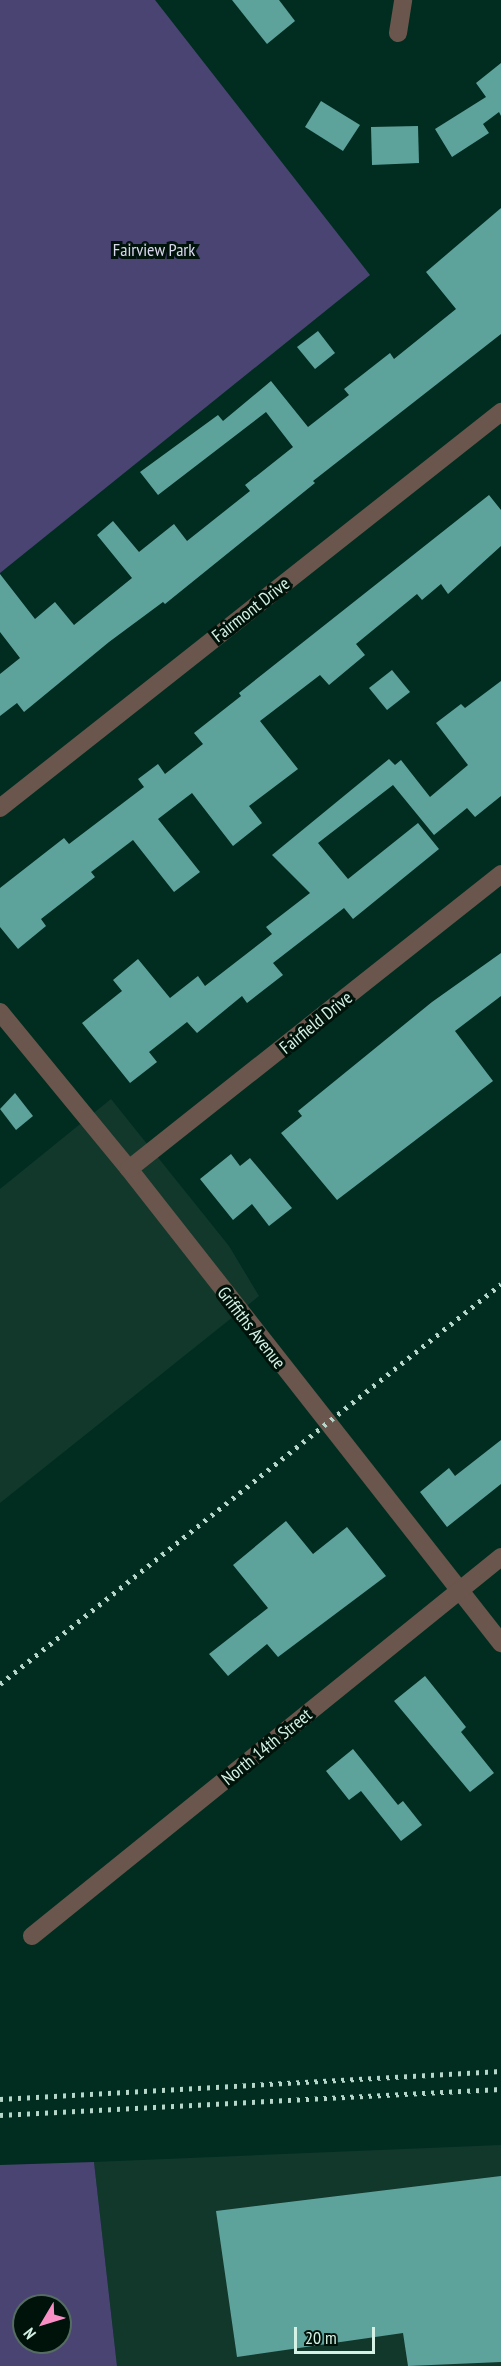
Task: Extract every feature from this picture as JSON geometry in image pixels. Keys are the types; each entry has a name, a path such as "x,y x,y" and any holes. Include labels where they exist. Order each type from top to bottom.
{"street":[{"path":"398,33 403,0"},
{"name":"Fairmont Drive","path":"0,808 501,412"},
{"name":"Fairfield Drive","path":"129,1169 501,874"},
{"name":"Griffiths Avenue","path":"0,1012 129,1169 501,1643"},
{"name":"North 14th Street","path":"32,1936 501,1557"}],"shaded area":[{"path":"111,1099 229,1246 259,1296 0,1503 0,1189"},
{"path":"501,2145 501,2366 117,2366 94,2162"}],"green space":[{"name":"Fairview Park","path":"0,0 155,0 370,275 0,573"},
{"path":"94,2162 117,2366 0,2366 0,2165"}],"building":[{"path":"232,0 279,0 295,21 267,44"},
{"path":"501,63 501,116 499,112 483,124 489,133 452,157 435,129 486,97 476,83"},
{"path":"321,101 360,125 343,151 305,127"},
{"path":"418,126 419,163 372,165 371,127"},
{"path":"501,208 501,334 313,481 315,483 165,604 163,602 109,642 24,712 17,703 0,716 0,674 20,658 0,632 0,574 35,619 55,602 74,625 132,578 97,535 113,521 139,552 174,524 187,541 250,491 245,485 293,447 266,412 158,495 140,472 218,415 223,421 271,381 308,427 349,395 344,389 390,353 394,359 456,309 426,272"},
{"path":"318,331 335,353 315,369 297,347"},
{"path":"489,495 501,510 501,546 448,594 441,584 422,600 417,594 356,644 365,655 329,685 320,675 260,721 298,769 249,806 262,823 233,846 192,793 158,819 200,872 174,892 133,840 91,872 95,877 41,919 46,926 18,949 0,927 0,888 64,838 69,844 144,787 138,779 158,764 165,774 203,744 194,733 241,696 239,693"},
{"path":"392,670 410,692 387,710 369,688"},
{"path":"501,681 501,796 475,817 467,808 434,835 393,785 318,843 348,879 418,823 439,849 353,919 344,908 273,963 283,975 247,1003 242,996 197,1033 187,1022 149,1052 157,1062 130,1083 82,1023 122,991 113,980 138,959 170,998 198,976 205,986 272,934 266,927 310,893 272,855 389,759 395,765 401,760 430,797 468,765 436,723 461,704 465,708"},
{"path":"501,953 501,996 455,1031 493,1081 337,1200 281,1133 302,1116 298,1111 432,1002"},
{"path":"15,1093 33,1116 16,1130 0,1109"},
{"path":"231,1154 240,1166 250,1158 292,1208 269,1226 252,1204 233,1220 200,1179"},
{"path":"501,1440 501,1484 447,1527 420,1492 449,1468 455,1476"},
{"path":"286,1521 313,1554 347,1527 386,1576 278,1657 267,1644 228,1676 209,1654 268,1608 233,1565"},
{"path":"425,1676 466,1727 461,1732 494,1773 470,1792 394,1701"},
{"path":"353,1749 398,1805 403,1801 422,1825 401,1841 361,1791 349,1800 326,1771"},
{"path":"501,2176 501,2362 408,2366 403,2333 237,2357 216,2211"}],"railway":[{"path":"0,1684 501,1284"},
{"path":"0,2099 501,2071"},
{"path":"0,2115 501,2089"}]}
